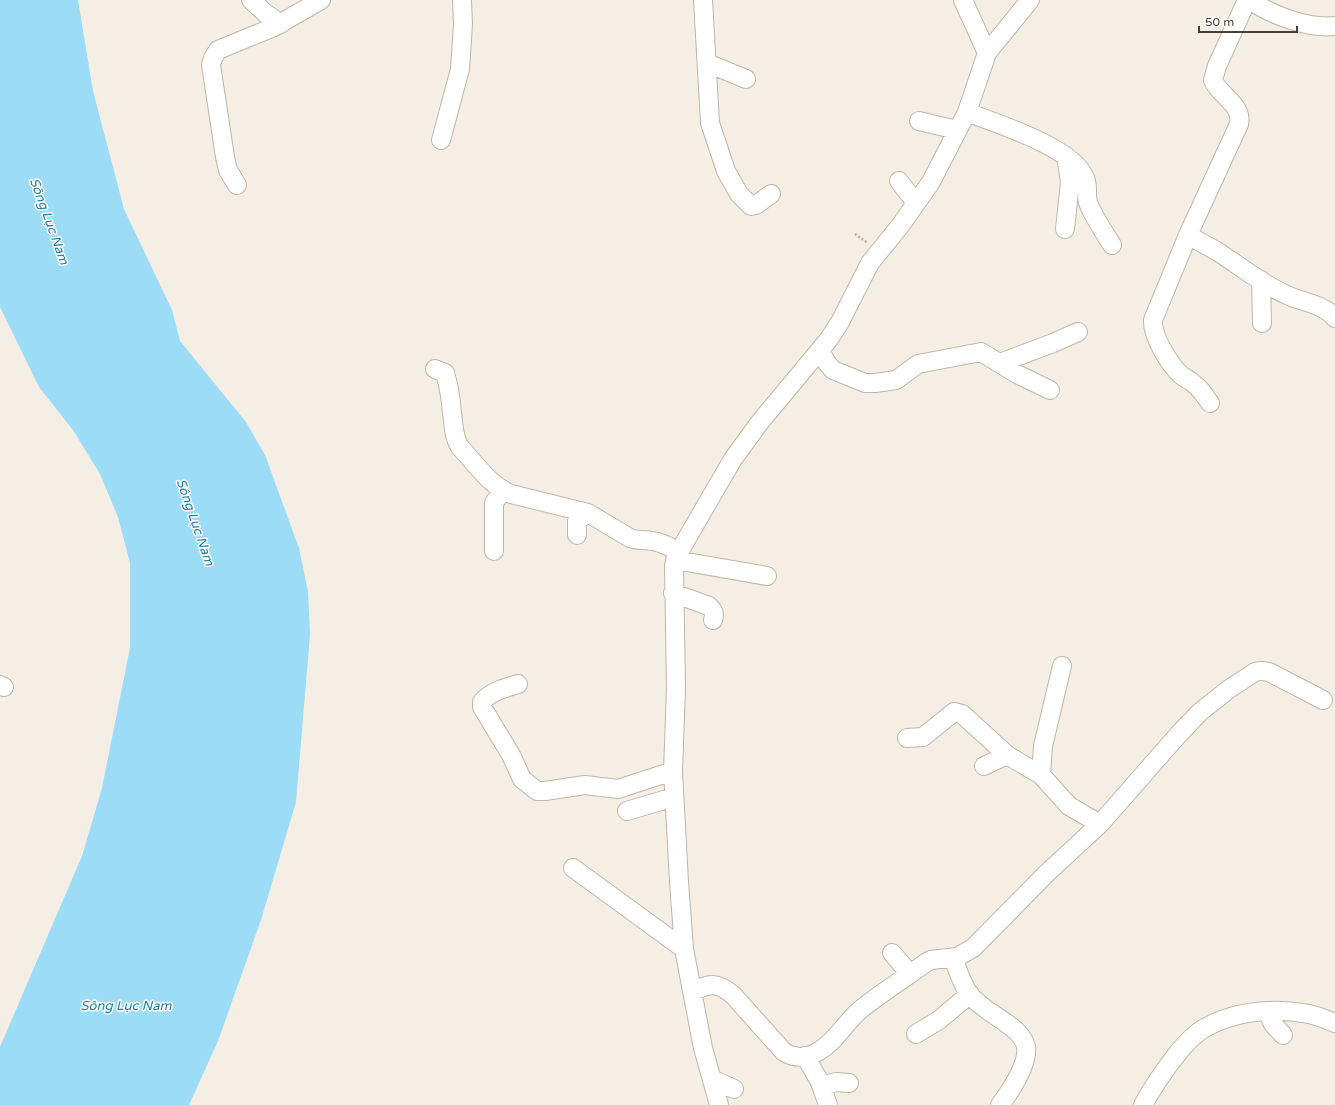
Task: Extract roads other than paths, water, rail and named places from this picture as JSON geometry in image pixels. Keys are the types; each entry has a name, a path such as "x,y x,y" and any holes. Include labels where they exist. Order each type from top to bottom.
{"street":[{"path":"251,0 265,13 281,24"},
{"path":"237,185 228,170 225,157 211,65 213,58 218,50 281,24 321,0"},
{"path":"441,140 460,69 463,31 462,0"},
{"path":"703,0 710,124 726,171 739,194 751,206 756,205 771,194"},
{"path":"963,0 987,53"},
{"path":"719,1105 703,1048 684,948 673,771 676,689 673,574 677,556 744,442 820,351 840,322 870,263 931,182 967,112 987,53 1030,0"},
{"path":"1210,402 1201,390 1171,364 1156,336 1153,320 1188,235 1239,124 1240,118 1238,111 1217,88 1213,80 1217,66 1248,0 1258,6 1288,18 1318,26 1335,26"},
{"path":"707,63 746,79"},
{"path":"967,112 1029,137 1066,156 1079,168 1086,179 1086,196 1089,205 1112,245"},
{"path":"919,121 958,130"},
{"path":"1065,229 1070,182 1066,156"},
{"path":"899,181 916,203"},
{"path":"1188,235 1283,293 1318,306 1335,318"},
{"path":"1261,280 1262,323"},
{"path":"1000,363 1078,332"},
{"path":"820,351 833,370 865,383 885,383 896,380 918,364 981,352 1017,374 1050,390"},
{"path":"435,369 445,373 447,378 451,398 455,440 494,485 502,491 540,502 588,513 630,538 662,543 677,556 767,576"},
{"path":"494,551 494,503 502,491"},
{"path":"577,535 576,521 588,513"},
{"path":"673,592 709,606 714,610 715,615 713,620"},
{"path":"1041,775 1043,746 1062,666"},
{"path":"692,991 714,984 726,989 784,1052 790,1056 805,1056 819,1051 828,1045 861,1010 910,974 931,960 953,958 973,948 1047,873 1100,824 1200,712 1230,689 1260,670 1269,672 1323,700"},
{"path":"518,684 494,692 486,697 482,702 482,707 511,756 522,779 537,791 585,785 618,789 673,771"},
{"path":"907,738 923,737 954,712 962,714 1008,755 1041,775 1069,806 1100,824"},
{"path":"984,766 1008,755"},
{"path":"627,811 674,797"},
{"path":"573,868 684,948"},
{"path":"892,952 910,974"},
{"path":"953,958 970,994 982,1007 1016,1031 1026,1046 1026,1056 1020,1073 1000,1105"},
{"path":"916,1034 935,1023 970,994"},
{"path":"1267,1011 1273,1024 1283,1035"},
{"path":"1143,1105 1166,1070 1190,1040 1203,1029 1224,1019 1244,1013 1267,1011 1331,1018"},
{"path":"805,1056 822,1086 828,1105"},
{"path":"712,1079 734,1089"},
{"path":"822,1086 836,1082 849,1083"}],"water":[{"name":"Sông Lục Nam","path":"0,0 78,0 93,91 124,209 172,310 180,341 246,422 265,455 299,548 308,592 310,635 296,802 261,920 218,1041 189,1105 0,1105 0,1047 82,856 102,788 130,648 130,563 118,517 100,474 73,430 39,387 0,307"}]}
